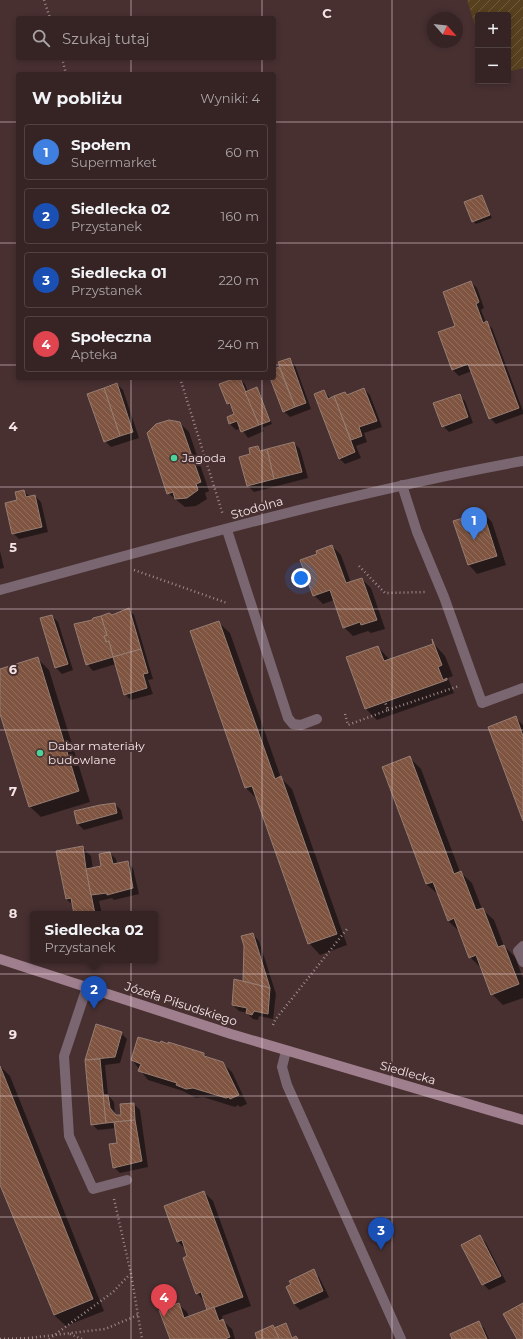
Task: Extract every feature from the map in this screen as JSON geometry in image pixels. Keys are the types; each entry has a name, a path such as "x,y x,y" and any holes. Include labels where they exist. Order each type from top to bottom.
{"main road":[{"name":"Józefa Piłsudskiego","path":"0,959 286,1051"},
{"name":"Siedlecka","path":"286,1051 523,1120"}],"street":[{"name":"Stodolna","path":"0,590 227,530 284,513 435,477 523,461"},
{"path":"402,485 417,532 444,597 482,703 523,688"},
{"path":"227,530 288,718 293,724 301,725 317,719"},
{"path":"523,946 518,950 523,962"},
{"path":"87,987 64,1056 69,1136 93,1189 127,1180"},
{"path":"286,1051 282,1067 287,1085 401,1339"}],"path":[{"path":"44,0 49,16"},
{"path":"62,60 66,72"},
{"path":"181,380 227,530"},
{"path":"359,566 385,593 429,592"},
{"path":"127,568 227,603"},
{"path":"344,714 348,725 388,710 459,687 462,682"},
{"path":"385,702 388,710"},
{"path":"273,1025 275,1020 347,929"},
{"path":"114,1199 131,1274 142,1339"},
{"path":"49,1339 113,1292 131,1274"},
{"path":"0,1339 53,1336 105,1329 138,1315"},
{"path":"70,1334 82,1339"}],"shaded area":[{"path":"467,0 523,0 523,68 511,71 511,12 475,12 475,25"}],"building":[{"path":"482,195 490,215 472,222 464,202"},
{"path":"471,281 479,302 476,304 483,323 487,321 519,408 489,419 468,364 452,370 438,332 455,326 443,292"},
{"path":"290,358 306,403 295,407 278,362"},
{"path":"279,367 295,407 283,412 271,380 276,380 276,368"},
{"path":"230,380 241,380 259,425 241,432 237,421 229,424 227,417 234,414 230,403 227,404 219,384"},
{"path":"117,383 133,432 120,436 104,388"},
{"path":"257,387 270,421 259,425 245,392"},
{"path":"104,388 120,436 104,442 87,394"},
{"path":"364,388 377,421 359,427 362,436 351,440 334,396 345,392 347,395"},
{"path":"324,390 328,399 334,396 355,452 339,459 314,394"},
{"path":"460,394 468,417 442,427 433,403"},
{"name":"Jagoda","path":"169,420 180,422 201,482 196,484 198,490 187,498 175,499 173,492 167,494 147,433 156,424"},
{"path":"294,442 302,472 274,479 267,449"},
{"path":"258,446 260,451 267,449 274,479 247,486 239,457 250,454 249,448"},
{"path":"24,490 26,497 35,495 42,527 12,534 5,503 17,500 15,492"},
{"path":"483,512 497,556 468,565 453,521"},
{"path":"332,545 346,583 362,578 377,620 361,625 360,622 343,628 330,590 313,596 300,560 317,554 316,551"},
{"path":"129,608 141,649 113,657 109,641 106,642 104,636 107,635 101,616 109,613 112,615"},
{"path":"52,615 68,664 55,668 40,618"},
{"path":"101,616 107,635 104,636 106,642 109,641 113,657 86,665 74,624 92,620 93,618"},
{"path":"219,621 275,779 281,776 337,934 308,944 252,786 245,788 190,631"},
{"path":"432,639 442,665 438,667 443,680 447,678 447,680 365,709 346,657 378,646 384,661 433,644"},
{"path":"141,649 148,673 143,674 147,688 124,695 113,657"},
{"name":"Dabar materiały budowlane","path":"38,657 79,791 29,807 0,714 0,669"},
{"path":"516,716 523,736 523,821 488,727"},
{"path":"410,756 454,874 461,871 476,910 483,908 498,947 504,945 519,984 491,995 476,955 469,958 454,918 448,921 433,882 426,884 382,767"},
{"path":"115,803 117,813 77,824 74,811"},
{"path":"83,846 94,911 73,911 71,898 66,899 56,851"},
{"path":"110,852 113,864 128,861 133,888 107,895 107,893 91,895 86,869 101,866 99,854"},
{"path":"253,933 270,988 243,981 244,946 241,936"},
{"path":"234,979 270,988 268,1014 254,1011 252,1015 246,1013 247,1008 232,1005"},
{"path":"96,1024 122,1032 115,1057 85,1060"},
{"path":"138,1037 160,1043 161,1041 168,1044 168,1042 204,1053 204,1056 223,1062 239,1095 230,1099 229,1097 226,1098 193,1088 186,1089 176,1085 177,1083 138,1071 141,1064 131,1060"},
{"path":"100,1059 106,1123 91,1125 85,1060"},
{"path":"0,1066 93,1299 54,1315 0,1185"},
{"path":"103,1095 108,1095 110,1108 116,1115 121,1115 120,1104 134,1103 135,1120 106,1123"},
{"path":"135,1120 142,1161 113,1168 109,1144 117,1143 114,1122"},
{"path":"204,1191 243,1297 207,1310 201,1292 196,1294 183,1258 187,1256 182,1240 177,1242 164,1206"},
{"path":"480,1235 501,1276 482,1285 461,1245"},
{"path":"314,1269 323,1291 294,1304 286,1287 291,1284 289,1281"},
{"path":"179,1303 184,1318 214,1307 219,1321 223,1319 230,1337 225,1339 170,1339 159,1310"},
{"path":"523,1303 523,1339 517,1339 503,1314"},
{"path":"479,1321 487,1339 452,1339 450,1334"},
{"path":"286,1323 292,1338 296,1336 298,1339 279,1339 274,1328"},
{"path":"273,1325 279,1339 257,1339 255,1333"}],"place":[{"name":"Jagoda","path":"174,458"},
{"name":"Społem","path":"474,540"},
{"name":"Dabar materiały budowlane","path":"40,753"},
{"name":"Siedlecka 02","path":"94,1009"},
{"name":"Siedlecka 01","path":"381,1250"},
{"name":"Społeczna","path":"164,1317"}]}
